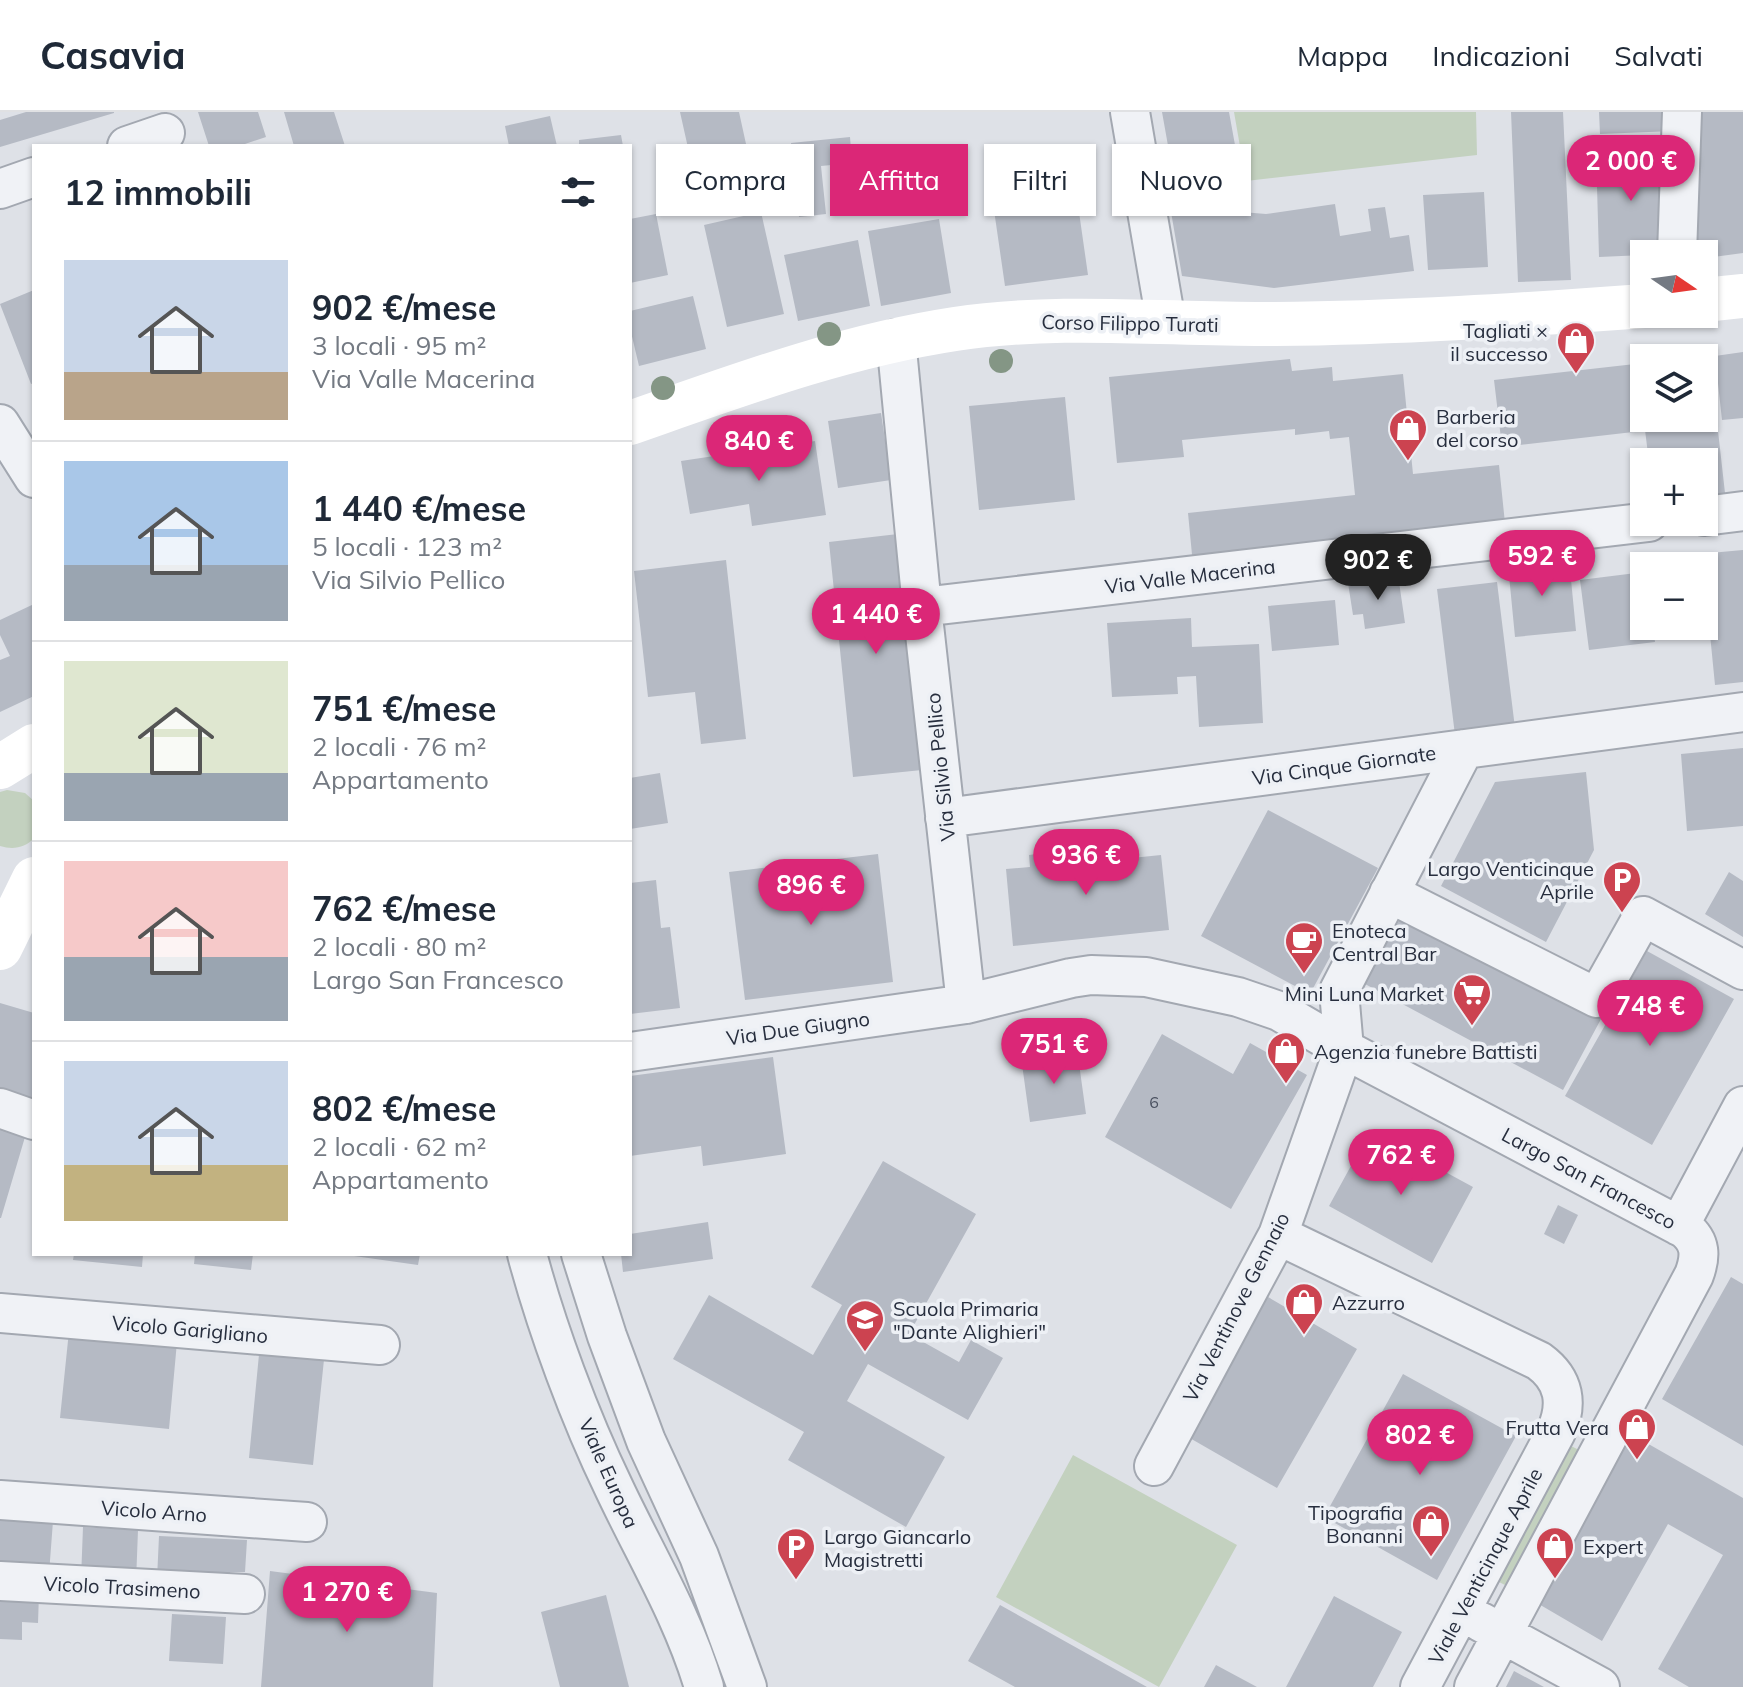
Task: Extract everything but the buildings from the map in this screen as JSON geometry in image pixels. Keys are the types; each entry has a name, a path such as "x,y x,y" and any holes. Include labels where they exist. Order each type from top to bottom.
{"main road":[{"path":"1718,299 1743,296"},
{"name":"Corso Filippo Turati","path":"632,422 834,355 896,339 957,329 1037,321 1104,319 1275,324 1373,321 1630,307"},
{"path":"0,769 32,747"},
{"path":"0,769 32,773"},
{"path":"0,867 13,869 32,864"},
{"path":"0,948 32,883"}],"street":[{"path":"1130,112 1166,322"},
{"path":"1677,240 1682,112"},
{"path":"132,144 164,130"},
{"path":"0,189 32,178"},
{"name":"Via Silvio Pellico","path":"896,339 966,1004"},
{"path":"0,424 32,475"},
{"path":"1718,514 1743,511"},
{"name":"Via Valle Macerina","path":"922,607 1630,524"},
{"name":"Via Cinque Giornate","path":"945,818 1743,712"},
{"name":"Via Ventinove Gennaio","path":"1154,1466 1278,1235 1344,1049 1339,991 1464,749"},
{"path":"1389,893 1597,998 1643,916 1743,970"},
{"name":"Via Due Giugno","path":"632,1052 966,1004 1060,979 1091,975 1146,977 1238,997 1279,1011 1344,1049"},
{"name":"Largo San Francesco","path":"1344,1049 1689,1237"},
{"path":"1474,1687 1694,1275 1689,1237 1743,1106"},
{"path":"0,1108 32,1119"},
{"name":"Viale Venticinque Aprile","path":"1278,1235 1539,1361 1552,1372 1562,1390 1560,1422 1420,1687"},
{"name":"Viale Europa","path":"528,1256 600,1458 668,1594 704,1687"},
{"path":"582,1256 646,1441 703,1566 747,1687"},
{"name":"Vicolo Garigliano","path":"0,1313 380,1345"},
{"name":"Vicolo Arno","path":"0,1500 307,1522"},
{"name":"Vicolo Trasimeno","path":"0,1581 245,1594"},
{"path":"1461,1611 1600,1687"}],"green space":[{"path":"1234,112 1476,112 1477,155 1251,180 1251,144 1240,144"},
{"path":"0,792 25,793 32,799 32,840 27,844 10,848 0,846"},
{"path":"1571,1446 1581,1451 1507,1586 1498,1579"},
{"path":"1073,1455 1237,1545 1159,1687 996,1597"}],"place":[{"name":"Tagliati × il successo","path":"1576,375"},
{"name":"Barberia del corso","path":"1408,462"},
{"name":"Largo Venticinque Aprile","path":"1622,914"},
{"name":"Enoteca Central Bar","path":"1304,975"},
{"name":"Mini Luna Market","path":"1472,1027"},
{"name":"Agenzia funebre Battisti","path":"1286,1085"},
{"name":"Azzurro","path":"1304,1336"},
{"name":"Scuola Primaria \"Dante Alighieri\"","path":"865,1353"},
{"name":"Frutta Vera","path":"1637,1461"},
{"name":"Tipografia Bonanni","path":"1431,1558"},
{"name":"Expert","path":"1555,1580"},
{"name":"Largo Giancarlo Magistretti","path":"796,1581"}]}
